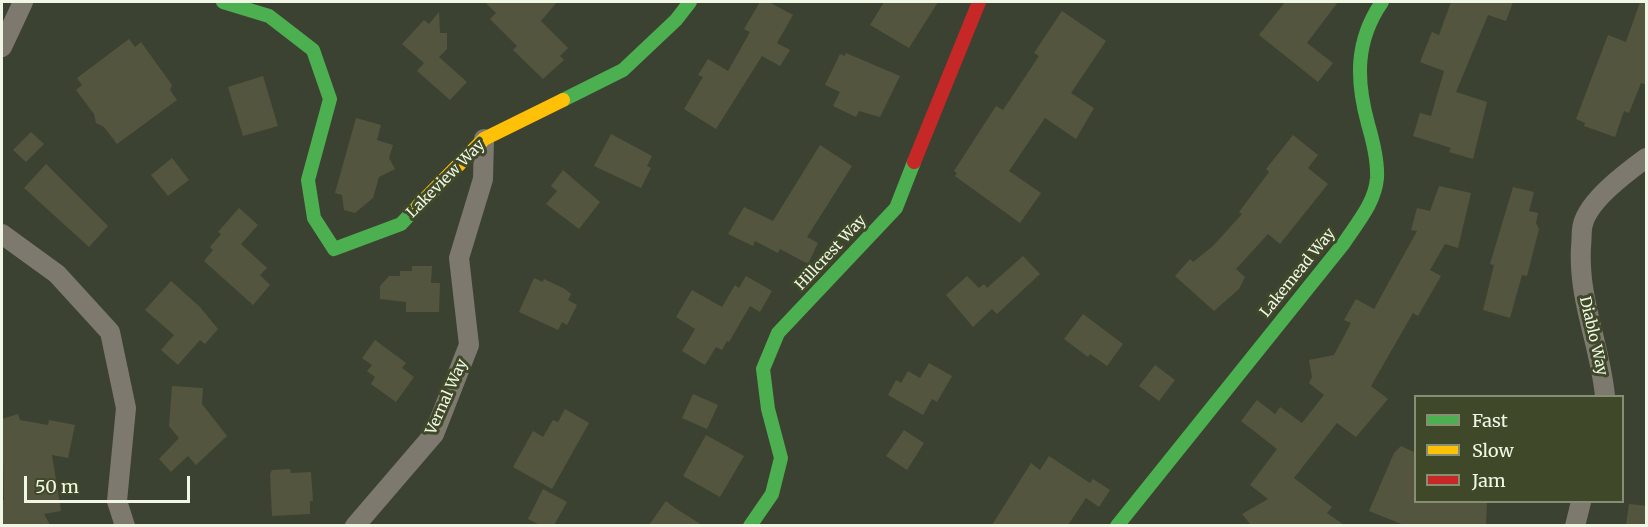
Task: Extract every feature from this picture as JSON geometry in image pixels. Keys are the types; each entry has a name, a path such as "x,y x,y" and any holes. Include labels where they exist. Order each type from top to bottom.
{"street":[{"path":"2,47 23,2"},
{"name":"Lakeview Way","path":"223,2 268,16 313,50 330,99 308,180 314,218 334,249 401,224 484,139 623,70 676,20 690,2"},
{"name":"Hillcrest Way","path":"750,525 772,494 781,458 768,409 763,369 778,333 897,208 979,2"},
{"name":"Lakemead Way","path":"1117,525 1344,243 1370,203 1377,178 1373,140 1361,99 1358,60 1363,37 1374,12 1382,2"},
{"name":"Vernal Way","path":"356,525 434,434 469,345 459,258 483,179 484,139"},
{"name":"Diablo Way","path":"1605,395 1602,363 1586,312 1580,275 1583,222 1606,189 1647,158"},
{"path":"2,234 57,274 110,332 126,408 117,501 125,525"},
{"path":"1575,525 1580,503"}],"building":[{"path":"485,2 557,2 541,21 568,48 560,56 564,60 543,79 513,50 517,46 490,19 496,13"},
{"path":"760,2 769,2 793,15 777,43 790,50 780,66 762,56 716,129 684,109 703,77 698,75 708,59 728,71 750,32 744,29"},
{"path":"884,2 938,2 909,48 870,25"},
{"path":"1285,2 1338,2 1307,43 1333,63 1318,82 1259,35"},
{"path":"1451,2 1513,2 1506,21 1488,15 1456,92 1487,102 1473,159 1449,152 1451,148 1413,136 1420,113 1431,116 1444,71 1420,62 1432,32 1439,35"},
{"path":"1640,2 1647,2 1647,85 1641,83 1629,113 1624,111 1615,137 1584,126 1585,123 1576,119 1608,35 1626,42"},
{"path":"1062,11 1106,41 1071,93 1094,108 1076,139 1045,118 1009,171 1041,193 1020,223 955,176 957,173 954,171 996,106 1003,110 1039,56 1034,53"},
{"path":"439,12 440,33 447,33 447,49 439,57 467,82 450,100 417,71 424,63 402,44 424,20 429,24"},
{"path":"129,39 135,47 141,42 172,85 170,90 177,100 117,144 104,127 96,123 94,114 76,90 82,85 77,78"},
{"path":"846,53 900,76 880,117 859,111 856,117 833,106 840,92 825,85 840,54 845,56"},
{"path":"263,76 278,126 243,136 228,87"},
{"path":"356,118 381,125 377,140 393,145 389,158 395,169 379,177 373,198 355,213 344,210 342,195 335,193"},
{"path":"31,132 44,144 26,162 13,150"},
{"path":"611,134 652,156 647,166 651,168 641,188 594,166"},
{"path":"1293,135 1318,155 1308,168 1328,184 1280,244 1268,234 1236,269 1245,277 1239,289 1214,311 1175,276 1190,259 1193,262 1213,246 1242,214 1239,212 1269,172 1266,169"},
{"path":"820,145 852,166 807,237 818,243 808,264 780,249 778,253 755,241 753,246 728,234 744,207 773,221"},
{"path":"172,158 189,180 168,196 151,175"},
{"path":"46,164 108,226 89,247 24,188"},
{"path":"563,170 600,202 579,229 546,204 557,191 551,186"},
{"path":"1439,186 1471,193 1458,248 1445,244 1430,270 1441,276 1418,316 1413,313 1371,386 1388,399 1356,437 1337,423 1294,478 1332,507 1327,513 1344,525 1251,525 1242,514 1268,499 1250,485 1277,449 1241,421 1257,400 1275,414 1280,407 1302,423 1324,395 1309,383 1312,377 1309,360 1334,355 1351,323 1344,320 1356,299 1374,309 1417,231 1411,230 1417,208 1430,211"},
{"path":"1513,187 1534,192 1529,211 1538,213 1536,223 1539,229 1527,276 1522,275 1510,318 1483,310 1494,265 1490,264"},
{"path":"239,208 258,225 241,244 267,268 260,275 270,285 253,305 204,261 213,250 210,247 221,234 218,232"},
{"path":"1023,256 1040,274 997,314 992,309 973,327 946,295 967,276 979,288 984,284 987,288"},
{"path":"412,266 432,266 431,283 440,283 439,312 406,312 406,302 380,299 380,286 389,276 400,276 400,271 412,271"},
{"path":"746,276 772,291 760,312 750,306 729,342 727,341 722,350 716,347 705,365 682,351 695,329 676,317 692,290 722,307 735,285 739,288"},
{"path":"534,278 543,282 544,279 571,294 568,300 577,305 567,325 562,322 558,330 519,312"},
{"path":"171,281 200,307 218,329 205,344 200,340 178,365 161,350 174,335 145,310"},
{"path":"1083,314 1123,344 1107,366 1090,354 1088,357 1064,339"},
{"path":"375,340 406,363 402,368 414,377 396,402 371,384 375,377 367,371 372,365 362,358"},
{"path":"929,363 952,376 937,402 932,399 923,415 888,395 896,380 901,383 908,371 920,378"},
{"path":"1155,365 1175,380 1159,401 1139,386"},
{"path":"172,386 203,388 202,404 227,436 196,465 188,456 171,472 159,459 179,438 169,426"},
{"path":"693,394 718,405 707,429 682,418"},
{"path":"565,409 589,423 552,489 513,467 533,431 543,437 553,420 558,422"},
{"path":"18,414 20,420 48,425 49,420 75,425 68,458 52,455 61,511 44,514 50,525 2,525 2,501 4,500 2,419"},
{"path":"904,430 924,443 907,470 886,456"},
{"path":"706,435 744,456 720,497 683,476"},
{"path":"1401,446 1414,452 1414,503 1487,503 1486,525 1404,525 1369,511 1394,453"},
{"path":"1049,456 1090,483 1093,479 1110,490 1099,507 1086,498 1068,525 992,525 1031,463 1040,470"},
{"path":"290,469 291,473 311,472 313,501 310,501 310,514 272,516 270,474 272,470"},
{"path":"543,489 567,502 554,525 540,525 528,519"},
{"path":"666,501 675,508 702,525 649,525"},
{"path":"1629,504 1647,506 1647,525 1626,525"}],"traffic: fast":[{"path":"223,2 269,16 313,50 330,99 308,180 314,218 334,249 401,224 418,206"},
{"path":"563,100 623,70 676,20 690,2"},
{"path":"1117,526 1344,243 1369,204 1376,187 1377,164 1361,92 1360,61 1367,31 1382,2"},
{"path":"750,526 772,494 781,458 768,409 763,369 778,333 896,208 914,162"}],"traffic: slow":[{"path":"418,206 484,139 563,100"}],"traffic: jam":[{"path":"914,162 979,2"}]}
